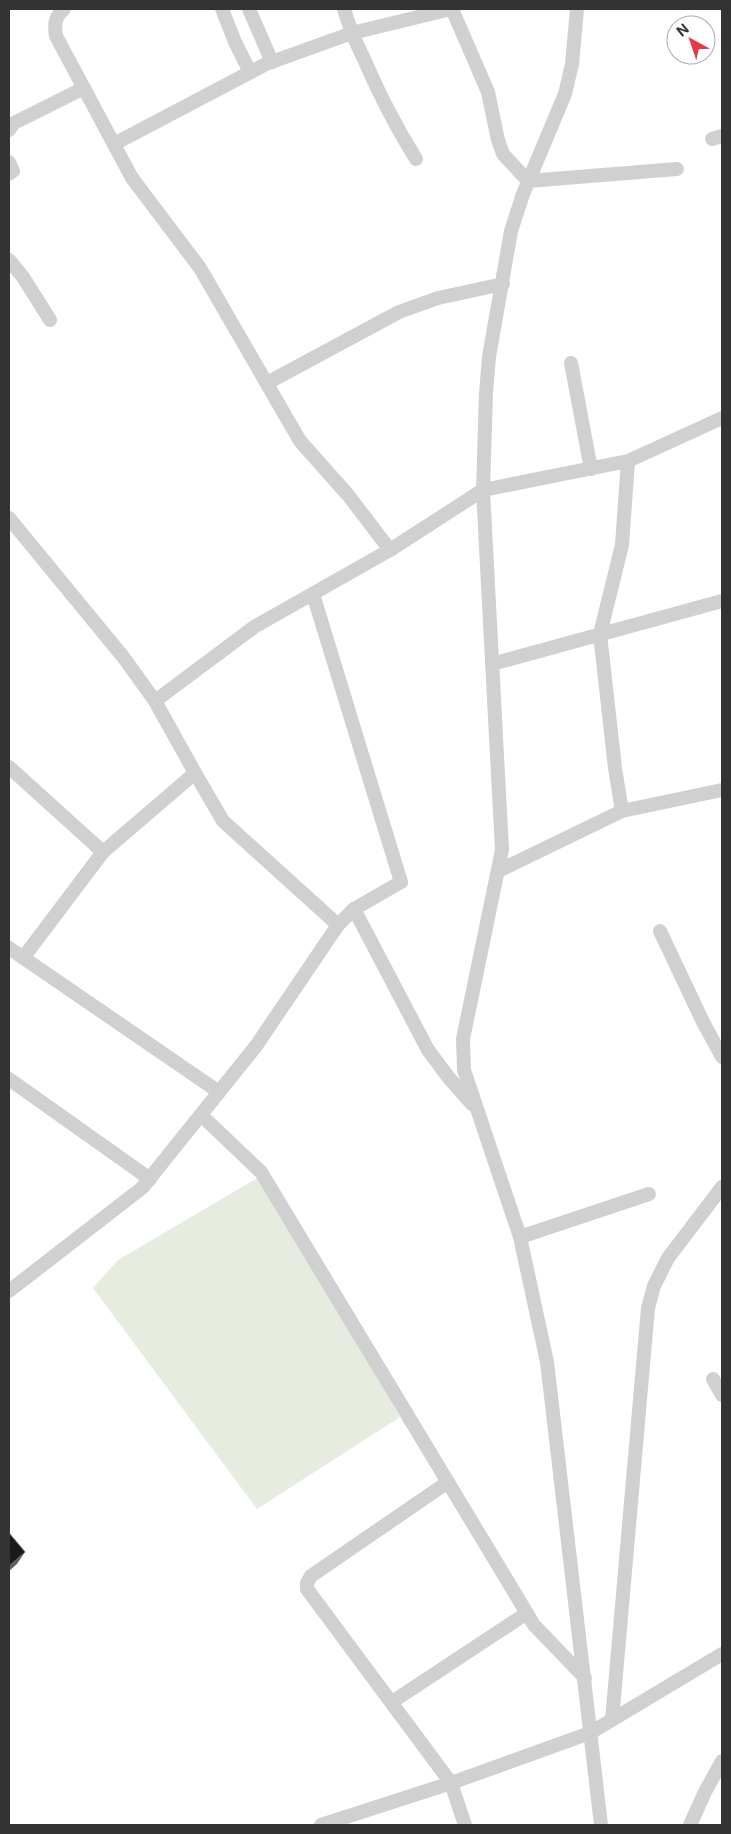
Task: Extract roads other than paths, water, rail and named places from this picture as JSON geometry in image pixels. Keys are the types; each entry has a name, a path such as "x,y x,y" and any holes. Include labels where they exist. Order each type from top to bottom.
{"street":[{"path":"64,9 57,15 55,25 56,36 132,178 200,268 300,441 348,495 390,550"},
{"path":"222,9 235,42 250,72"},
{"path":"249,9 272,62"},
{"path":"344,9 352,33 393,122 416,159"},
{"path":"114,144 272,62 352,33 447,9 488,92 498,140 503,154 528,181"},
{"path":"577,9 572,64 565,94 528,181 511,231 504,284 488,366 483,490 502,850 463,1039 464,1070 520,1237 547,1362 601,1825"},
{"path":"9,130 14,124 84,88"},
{"path":"9,162 13,171 9,174"},
{"path":"528,181 677,169"},
{"path":"9,260 23,276 50,320"},
{"path":"267,383 399,312 438,298 504,284"},
{"path":"571,363 591,469"},
{"path":"156,700 254,627 390,550 483,490 628,462 722,418"},
{"path":"622,811 615,768 600,634 622,545 628,462"},
{"path":"9,518 156,700 194,773 223,821 338,925"},
{"path":"9,1291 142,1188 256,1046 338,925 354,909 401,882 313,594"},
{"path":"492,664 722,600"},
{"path":"9,767 102,852"},
{"path":"23,958 102,852 194,773"},
{"path":"498,871 622,811 722,790"},
{"path":"354,909 428,1050 449,1078 477,1109"},
{"path":"660,930 703,1022 722,1057"},
{"path":"9,948 219,1092"},
{"path":"9,1079 150,1178"},
{"path":"201,1115 261,1172 534,1625 585,1678"},
{"path":"612,1720 648,1308 654,1286 668,1258 722,1189"},
{"path":"520,1237 649,1194"},
{"path":"713,1379 722,1395"},
{"path":"448,1482 312,1576 307,1583 307,1589 451,1783 465,1825"},
{"path":"392,1702 527,1613"},
{"path":"321,1825 451,1783 590,1733 722,1654"},
{"path":"690,1825 722,1761"}]}
